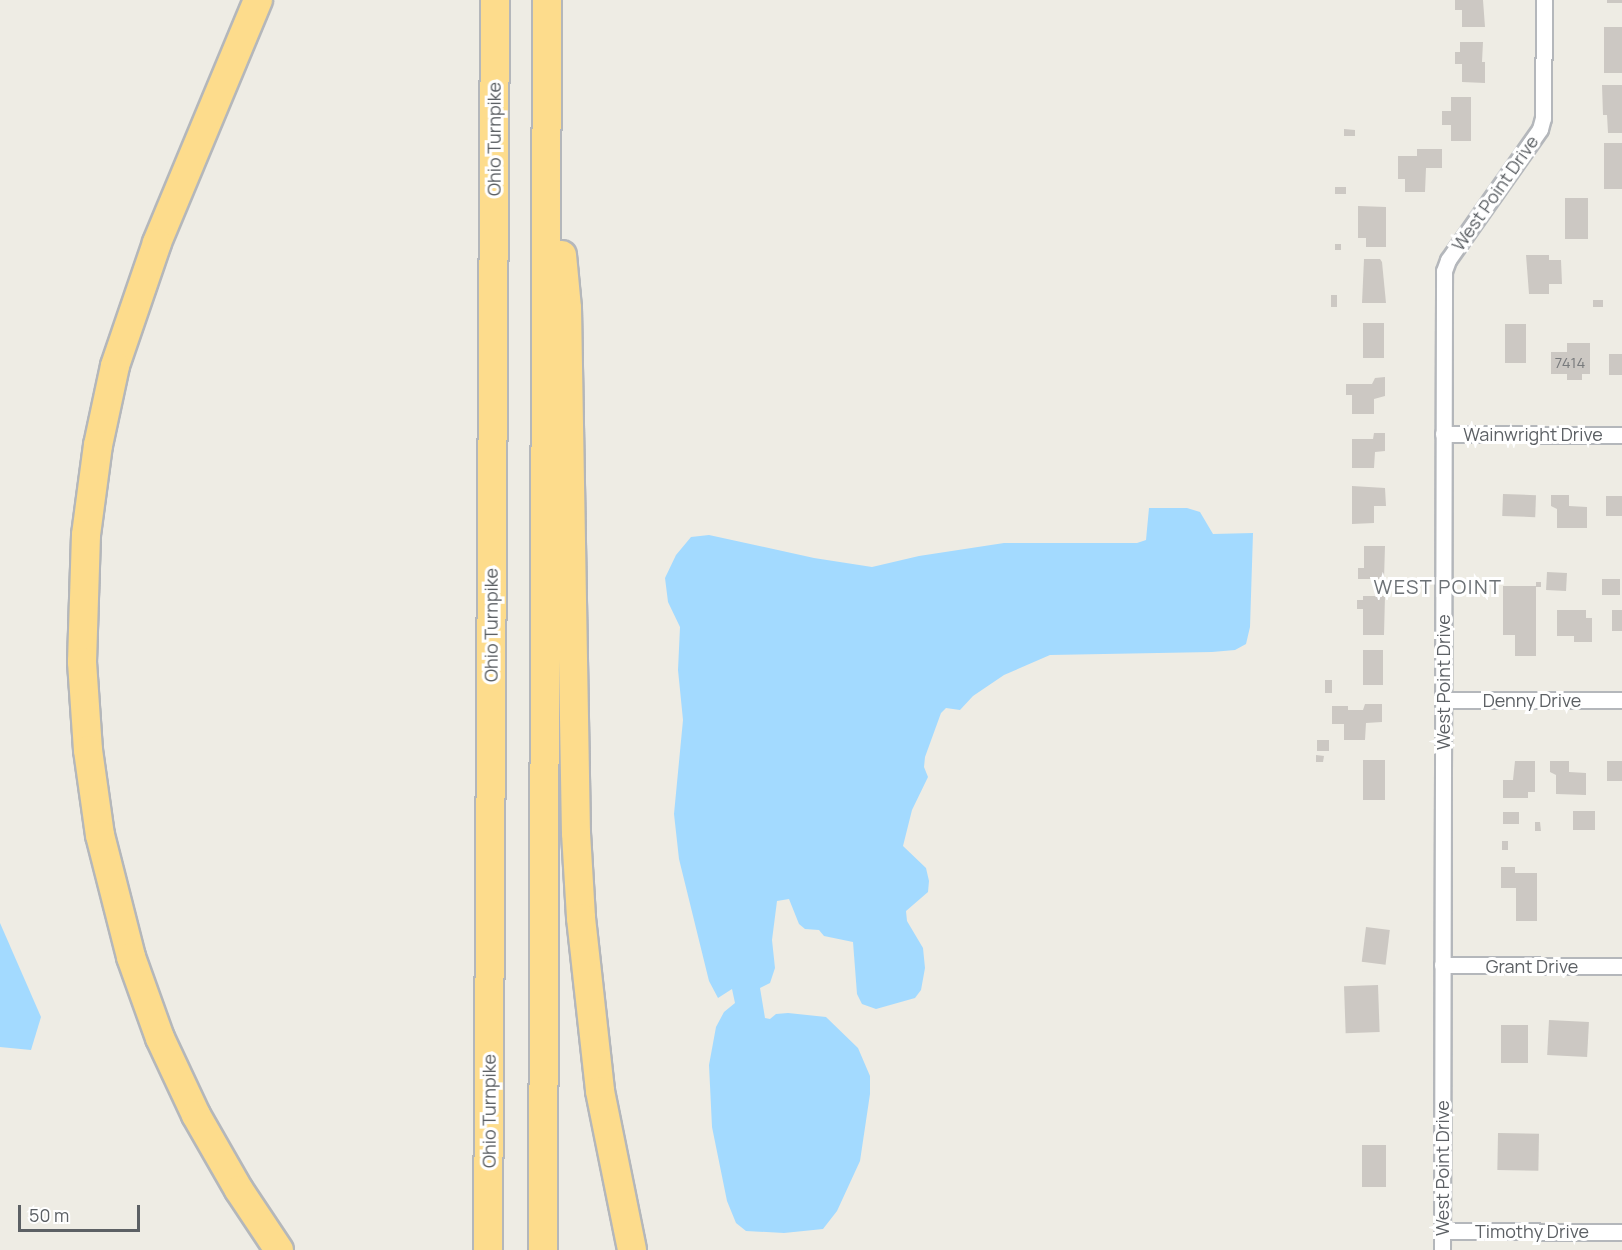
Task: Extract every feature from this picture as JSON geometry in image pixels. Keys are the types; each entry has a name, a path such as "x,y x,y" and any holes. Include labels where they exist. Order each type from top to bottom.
{"highway":[{"path":"258,0 157,243 115,366 98,445 86,536 82,662 85,727 100,835 131,957 160,1038 196,1116 239,1190 279,1250"},
{"name":"Ohio Turnpike","path":"488,1250 495,0"},
{"path":"543,1250 547,0"},
{"path":"546,94 567,308 576,823 581,918 600,1091 632,1250"}],"street":[{"name":"West Point Drive","path":"1442,1250 1444,271 1448,260 1540,129 1543,118 1544,0"},
{"name":"Wainwright Drive","path":"1443,434 1622,435"},
{"name":"Denny Drive","path":"1443,699 1622,700"},
{"name":"Grant Drive","path":"1442,965 1622,966"},
{"name":"Timothy Drive","path":"1442,1231 1622,1232"}],"water":[{"path":"1149,508 1187,508 1200,512 1213,534 1253,533 1250,627 1246,644 1235,650 1212,652 1050,655 1004,675 973,696 960,710 946,708 941,713 925,757 924,767 928,777 912,810 903,846 926,868 929,881 928,892 906,911 907,921 923,948 925,968 921,990 915,998 876,1009 862,1004 857,994 853,942 824,936 819,930 805,929 799,924 789,899 777,901 772,940 775,968 770,983 760,988 765,1018 770,1019 776,1014 788,1013 826,1017 858,1048 870,1076 870,1094 860,1161 837,1211 823,1229 784,1233 746,1231 736,1223 727,1201 712,1127 709,1065 716,1027 724,1012 735,1003 732,989 718,998 709,981 679,859 674,814 683,720 678,670 680,627 668,602 665,578 676,555 691,537 709,535 814,558 872,567 919,556 1004,543 1137,543 1146,540"},
{"path":"0,923 41,1017 31,1050 0,1047"}],"building":[{"path":"1455,0 1483,0 1485,27 1462,27 1462,10 1455,10"},
{"path":"1607,0 1622,0 1622,3 1607,3"},
{"path":"1604,27 1622,27 1622,73 1604,73"},
{"path":"1460,42 1483,42 1482,62 1485,62 1485,83 1462,82 1462,64 1455,64 1455,52 1460,52"},
{"path":"1602,85 1622,85 1622,133 1608,133 1607,115 1603,115"},
{"path":"1451,97 1471,97 1471,141 1451,141 1451,125 1442,125 1442,111 1451,111"},
{"path":"1344,129 1355,130 1355,136 1344,136"},
{"path":"1604,143 1622,143 1622,189 1604,189"},
{"path":"1417,149 1442,149 1442,168 1426,168 1425,192 1405,192 1405,179 1398,179 1398,156 1417,156"},
{"path":"1335,187 1346,187 1346,194 1335,194"},
{"path":"1565,198 1588,198 1588,239 1565,239"},
{"path":"1358,206 1386,207 1386,247 1366,247 1366,238 1358,238"},
{"path":"1335,244 1341,244 1341,250 1335,250"},
{"path":"1526,255 1549,255 1549,260 1561,260 1562,284 1549,284 1549,294 1529,294"},
{"path":"1364,259 1380,259 1382,262 1386,303 1362,303"},
{"path":"1331,295 1337,295 1337,307 1331,307"},
{"path":"1593,300 1603,300 1603,307 1593,307"},
{"path":"1363,323 1384,323 1384,358 1363,358"},
{"path":"1505,324 1526,324 1526,363 1505,363"},
{"path":"1567,343 1590,343 1590,374 1582,374 1582,380 1567,380 1567,374 1551,374 1551,352 1567,352"},
{"path":"1609,354 1622,354 1622,375 1609,375"},
{"path":"1385,377 1385,396 1374,399 1374,414 1352,414 1352,395 1346,395 1346,384 1372,384 1375,378"},
{"path":"1374,433 1385,433 1385,451 1375,452 1374,468 1352,468 1352,439 1373,439"},
{"path":"1352,486 1385,488 1386,506 1374,506 1374,523 1352,524"},
{"path":"1503,494 1536,495 1535,517 1502,516"},
{"path":"1551,495 1569,495 1569,506 1587,507 1587,528 1557,528 1557,509 1551,506"},
{"path":"1606,496 1622,496 1622,516 1606,516"},
{"path":"1364,546 1385,546 1384,579 1358,579 1358,568 1364,568"},
{"path":"1547,572 1567,573 1566,591 1546,590"},
{"path":"1602,579 1620,579 1620,595 1602,595"},
{"path":"1536,582 1541,582 1541,587 1536,587 1536,656 1515,656 1515,635 1503,635 1503,586 1536,586"},
{"path":"1363,596 1385,596 1384,635 1363,635 1363,609 1357,609 1357,600 1363,600"},
{"path":"1557,610 1586,610 1586,618 1592,618 1592,642 1574,642 1574,636 1557,636"},
{"path":"1612,610 1622,610 1622,631 1612,631"},
{"path":"1363,650 1383,650 1383,685 1363,685"},
{"path":"1325,680 1332,680 1332,693 1325,693"},
{"path":"1365,704 1382,704 1382,722 1366,723 1365,740 1344,740 1344,724 1332,724 1332,706 1348,706 1348,710 1363,710"},
{"path":"1317,740 1329,740 1329,751 1317,751"},
{"path":"1316,755 1324,756 1323,762 1316,762"},
{"path":"1363,760 1385,760 1385,800 1363,800"},
{"path":"1515,761 1535,761 1535,792 1528,792 1528,798 1503,798 1503,780 1513,780"},
{"path":"1550,761 1569,761 1569,772 1586,773 1586,795 1556,794 1556,775 1550,772"},
{"path":"1607,761 1622,761 1622,781 1607,781"},
{"path":"1573,811 1595,811 1595,830 1573,830"},
{"path":"1503,812 1519,812 1519,824 1503,824"},
{"path":"1535,822 1540,822 1541,831 1535,831"},
{"path":"1502,841 1508,841 1508,850 1502,850"},
{"path":"1501,867 1515,867 1515,873 1537,873 1537,921 1516,921 1516,888 1501,888"},
{"path":"1366,927 1390,930 1386,965 1362,962"},
{"path":"1378,985 1380,1032 1346,1033 1344,986"},
{"path":"1549,1020 1589,1022 1587,1057 1547,1055"},
{"path":"1501,1025 1528,1025 1528,1063 1501,1063"},
{"path":"1498,1133 1539,1134 1538,1171 1497,1170"},
{"path":"1362,1145 1386,1145 1386,1187 1362,1187"}],"district":[{"name":"WEST POINT","path":"1438,586"}]}
